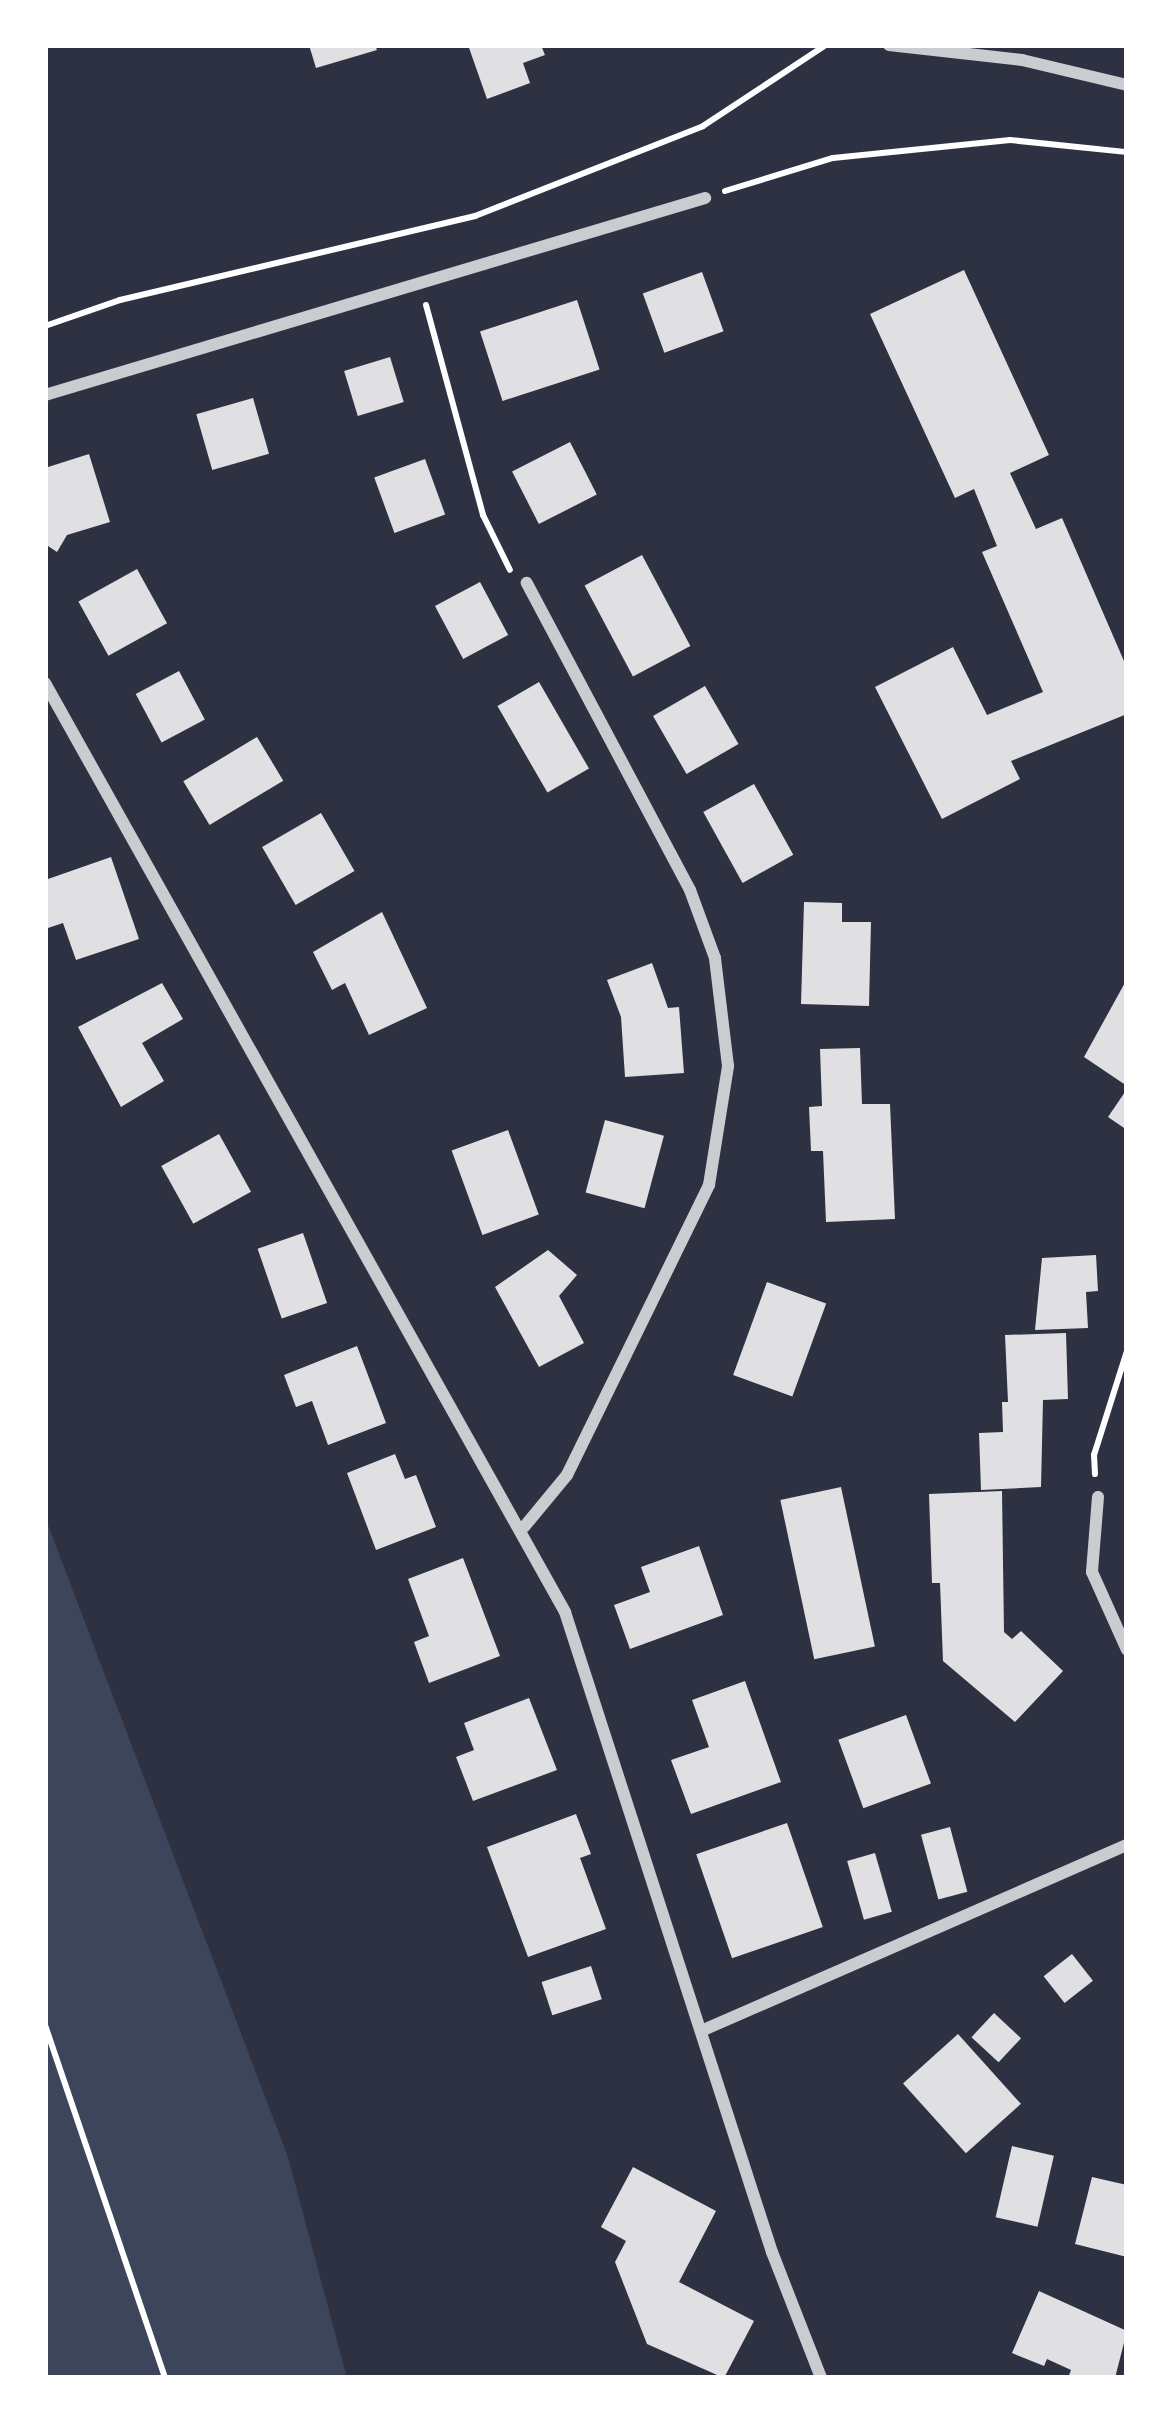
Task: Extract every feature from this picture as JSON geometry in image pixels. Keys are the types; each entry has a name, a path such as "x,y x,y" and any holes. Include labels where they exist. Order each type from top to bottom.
{"street":[{"path":"889,45 1022,60 1127,85"},
{"path":"45,394 705,198"},
{"path":"524,1527 567,1475 709,1185 728,1066 716,958 690,890 527,583"},
{"path":"45,683 524,1527 565,1612 820,2378"},
{"path":"1098,1498 1092,1572 1127,1649"},
{"path":"701,2031 1127,1845"}],"path":[{"path":"45,326 120,300 475,217 703,126 826,45"},
{"path":"705,198 833,158 1010,140 1127,152"},
{"path":"425,283 428,328 483,515 500,562 527,583"},
{"path":"1098,1498 1094,1455 1127,1351"},
{"path":"45,2025 165,2378"}],"shaded area":[{"path":"45,1517 288,2157 347,2378 45,2378"}],"building":[{"path":"309,45 375,45 377,50 316,68"},
{"path":"468,45 541,45 545,55 523,63 530,83 487,99"},
{"path":"964,270 1049,455 1010,473 1036,529 1062,518 1127,668 1127,714 1011,761 1020,779 942,819 875,687 953,647 987,715 1043,692 982,552 997,546 974,489 955,498 870,314"},
{"path":"702,272 724,331 664,353 643,294"},
{"path":"577,300 600,369 503,401 480,332"},
{"path":"390,357 404,402 358,416 344,371"},
{"path":"253,398 269,454 212,470 196,414"},
{"path":"570,442 597,495 539,524 512,472"},
{"path":"89,454 110,522 67,535 57,552 45,544 45,468"},
{"path":"425,459 445,514 394,533 374,477"},
{"path":"642,555 690,646 633,676 585,586"},
{"path":"137,569 167,623 108,656 78,601"},
{"path":"480,582 508,635 463,659 435,606"},
{"path":"179,671 205,720 162,743 136,694"},
{"path":"539,682 589,769 547,793 497,706"},
{"path":"705,686 739,744 687,774 653,716"},
{"path":"257,737 283,781 210,825 183,781"},
{"path":"754,784 793,855 743,883 703,812"},
{"path":"321,813 355,871 296,905 262,847"},
{"path":"111,857 139,939 76,960 63,923 45,929 48,879"},
{"path":"804,902 842,903 842,922 871,922 869,1006 801,1004"},
{"path":"382,912 427,1008 369,1035 345,983 332,990 313,952"},
{"path":"652,963 668,1008 679,1007 684,1073 625,1077 621,1017 607,980"},
{"path":"1127,979 1127,1086 1084,1057"},
{"path":"162,983 183,1019 142,1043 164,1081 121,1107 78,1027"},
{"path":"860,1048 862,1104 890,1104 895,1219 826,1222 823,1151 811,1151 809,1107 822,1106 820,1049"},
{"path":"1127,1089 1127,1130 1108,1117"},
{"path":"605,1120 664,1136 645,1208 586,1192"},
{"path":"508,1130 539,1215 482,1235 452,1151"},
{"path":"219,1134 251,1192 193,1224 161,1166"},
{"path":"303,1233 327,1303 282,1319 258,1249"},
{"path":"548,1250 577,1275 559,1296 584,1343 539,1367 495,1287"},
{"path":"1096,1255 1098,1291 1086,1292 1088,1328 1035,1330 1042,1258"},
{"path":"767,1282 826,1304 792,1397 733,1375"},
{"path":"1066,1333 1068,1399 1043,1400 1041,1487 981,1490 979,1433 1003,1432 1002,1402 1008,1402 1005,1335"},
{"path":"357,1346 386,1423 328,1445 312,1401 296,1407 284,1375"},
{"path":"395,1454 405,1479 416,1475 436,1527 376,1550 347,1473"},
{"path":"841,1487 875,1646 814,1659 780,1500"},
{"path":"1002,1491 1004,1632 1012,1639 1021,1631 1063,1671 1015,1722 943,1661 940,1583 932,1583 929,1494"},
{"path":"699,1546 723,1615 630,1649 614,1605 650,1592 641,1567"},
{"path":"463,1558 500,1656 429,1683 414,1642 429,1636 408,1579"},
{"path":"745,1681 781,1782 691,1814 671,1760 709,1747 692,1700"},
{"path":"529,1698 557,1770 473,1801 456,1757 474,1750 464,1723"},
{"path":"906,1715 931,1784 863,1808 838,1740"},
{"path":"576,1814 591,1854 580,1858 606,1929 528,1957 487,1847"},
{"path":"787,1823 823,1927 732,1958 696,1854"},
{"path":"950,1827 967,1892 938,1899 921,1835"},
{"path":"875,1853 892,1912 864,1920 847,1861"},
{"path":"1072,1954 1093,1981 1065,2003 1044,1976"},
{"path":"591,1966 602,1999 552,2015 542,1982"},
{"path":"994,2013 1021,2038 999,2062 971,2037"},
{"path":"958,2034 1021,2104 966,2153 903,2084"},
{"path":"1012,2146 1054,2156 1037,2227 996,2217"},
{"path":"633,2167 716,2211 679,2282 754,2321 724,2378 647,2344 615,2262 626,2241 601,2227"},
{"path":"1092,2177 1127,2185 1127,2257 1075,2244"},
{"path":"1039,2291 1127,2331 1115,2378 1068,2378 1071,2370 1047,2359 1044,2366 1012,2353"}]}
